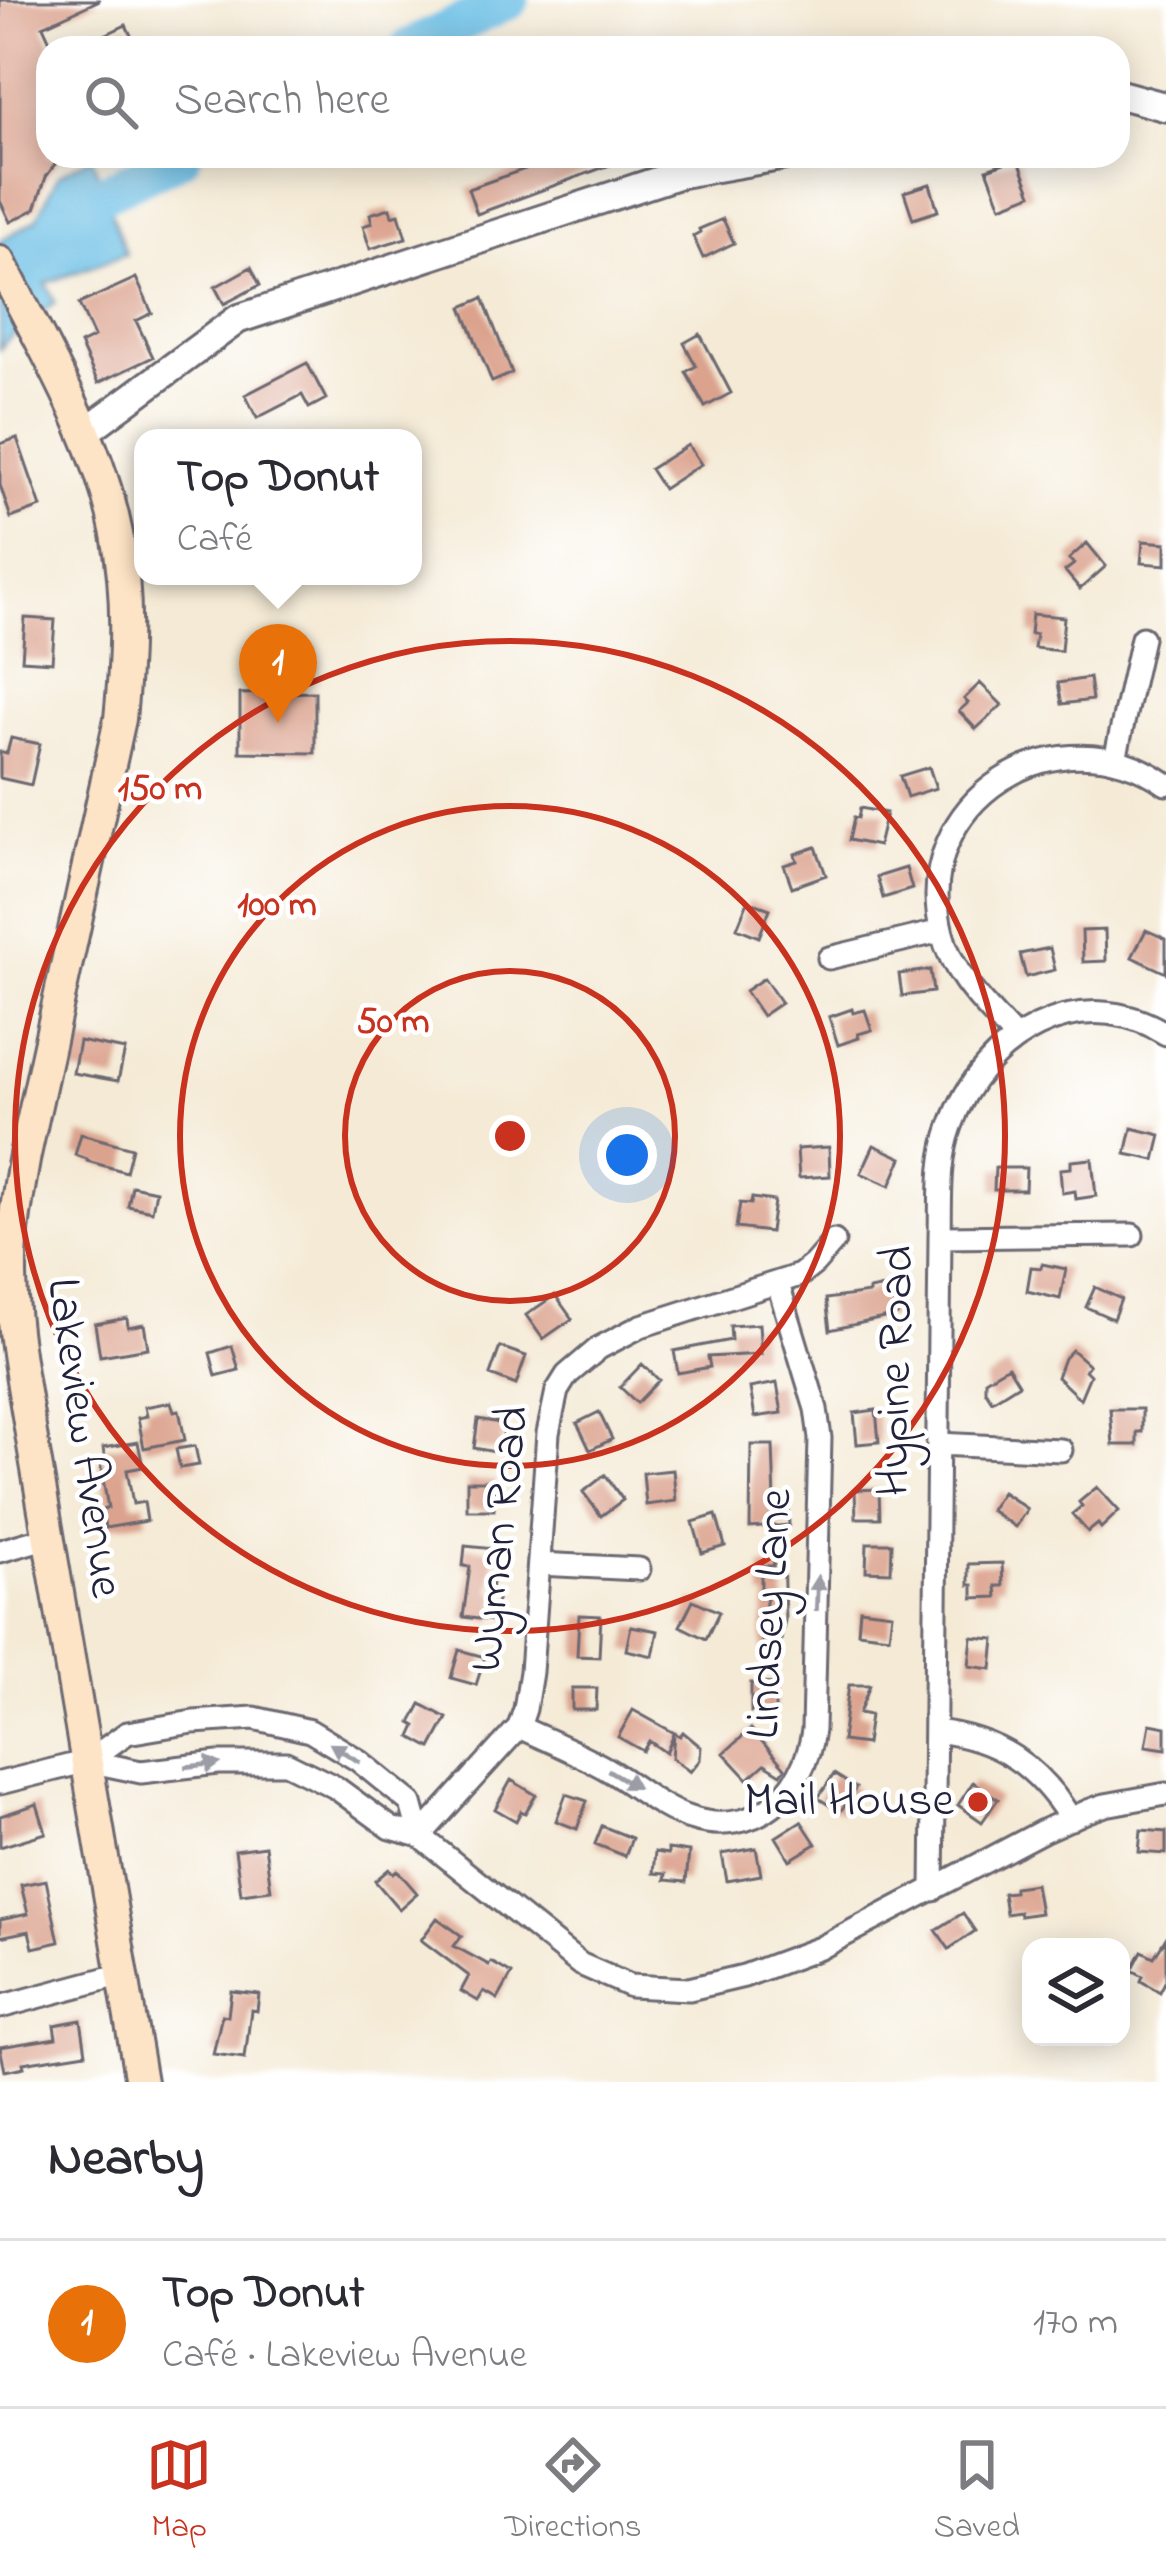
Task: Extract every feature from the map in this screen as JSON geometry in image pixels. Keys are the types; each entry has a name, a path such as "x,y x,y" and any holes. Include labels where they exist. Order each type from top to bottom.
{"main road":[{"name":"Lakeview Avenue","path":"0,262 85,432 121,554 126,624 113,755 18,1192 7,1317 141,2082"}],"street":[{"path":"1130,97 1166,106"},
{"path":"85,432 238,319 679,175 717,168"},
{"path":"1115,760 1142,638"},
{"path":"1016,1038 962,979 941,931 938,889 955,829 980,796 1014,771 1053,758 1115,760 1166,784"},
{"path":"830,958 941,931"},
{"name":"Hypine Road","path":"933,1890 941,1165 951,1126 987,1066 1016,1038 1045,1022 1082,1013 1130,1016 1166,1034"},
{"path":"940,1237 1132,1235"},
{"name":"Wyman Road","path":"419,1836 519,1726 529,1690 552,1410 567,1375 599,1348 641,1326 800,1275 834,1241"},
{"name":"Lindsey Lane","path":"519,1726 607,1769 678,1814 708,1822 754,1816 781,1799 800,1775 813,1730 820,1438 816,1409 778,1284"},
{"path":"938,1444 1061,1450"},
{"path":"0,1551 49,1537"},
{"path":"538,1564 639,1569"},
{"path":"0,1784 88,1761 127,1732 254,1718 310,1731 358,1760 411,1803 419,1836"},
{"path":"935,1731 962,1734 1004,1751 1042,1780 1071,1819"},
{"path":"88,1761 141,1772 218,1763 286,1763 335,1787 392,1828 419,1836 580,1964 630,1986 689,1989 744,1976 820,1948 1105,1804 1166,1794"},
{"path":"0,2007 123,1974"}],"water":[{"path":"71,168 96,168 126,254 46,283 55,302 0,349 0,241 37,219 58,175"}],"building":[{"path":"0,0 100,0 43,26 48,36 36,36 36,168 52,168 35,209 10,222 0,201"},
{"path":"126,25 131,36 103,36"},
{"path":"528,168 602,168 477,214 468,189"},
{"path":"1022,168 1032,194 1001,206 987,169"},
{"path":"930,184 938,211 913,219 904,192"},
{"path":"390,208 392,216 399,214 406,238 370,249 363,226 372,223 370,214"},
{"path":"723,219 734,243 703,258 693,236"},
{"path":"251,267 260,285 224,304 215,287"},
{"path":"136,278 152,313 136,321 153,357 98,383 80,344 94,337 79,304"},
{"path":"483,298 512,373 492,382 462,307"},
{"path":"700,334 731,393 705,407 686,372 696,366 684,343"},
{"path":"307,363 326,399 309,408 302,395 257,418 245,395"},
{"path":"17,438 41,507 11,518 0,485 0,444"},
{"path":"688,445 701,464 663,489 650,469"},
{"path":"1143,541 1166,543 1166,565 1141,563"},
{"path":"1087,543 1106,566 1080,589 1065,571 1074,564 1069,559"},
{"path":"1032,614 1064,617 1061,651 1034,648"},
{"path":"25,618 55,620 52,662 22,660"},
{"path":"1089,678 1092,700 1062,704 1058,683"},
{"path":"980,683 1002,705 976,729 959,711"},
{"path":"315,692 315,753 240,752 240,694"},
{"path":"11,738 40,744 31,785 0,778 0,752 7,753"},
{"path":"929,767 936,788 907,797 900,776"},
{"path":"860,808 886,813 878,846 849,840"},
{"path":"816,847 826,875 792,887 784,865 797,861 795,854"},
{"path":"906,868 912,889 883,898 877,877"},
{"path":"748,901 770,909 759,937 737,928"},
{"path":"1105,930 1106,961 1083,962 1082,931"},
{"path":"1146,930 1166,939 1166,973 1132,957"},
{"path":"1050,948 1055,970 1026,977 1020,954"},
{"path":"930,970 933,992 902,996 899,974"},
{"path":"764,978 781,1003 762,1016 745,991"},
{"path":"852,1009 853,1013 865,1010 872,1030 838,1045 829,1017"},
{"path":"79,1041 125,1050 118,1081 73,1073"},
{"path":"1132,1128 1161,1135 1155,1160 1126,1154"},
{"path":"81,1134 132,1148 126,1172 75,1155"},
{"path":"874,1145 902,1158 890,1186 861,1173"},
{"path":"829,1147 830,1176 799,1178 797,1149"},
{"path":"1092,1159 1096,1196 1076,1199 1075,1191 1062,1193 1060,1169 1071,1168 1071,1161"},
{"path":"995,1168 1026,1168 1025,1190 994,1190"},
{"path":"132,1186 156,1191 152,1211 128,1206"},
{"path":"752,1198 774,1201 770,1232 736,1228 740,1203 751,1204"},
{"path":"1042,1264 1066,1269 1060,1299 1027,1291 1031,1267"},
{"path":"890,1286 897,1315 830,1330 826,1299"},
{"path":"1095,1287 1121,1299 1113,1319 1086,1307"},
{"path":"555,1295 572,1319 543,1339 526,1315"},
{"path":"127,1318 128,1327 144,1324 148,1348 100,1356 95,1324"},
{"path":"759,1324 761,1354 708,1357 710,1367 678,1373 674,1351 731,1340 730,1326"},
{"path":"232,1346 239,1370 216,1376 210,1353"},
{"path":"500,1347 526,1356 516,1385 490,1375"},
{"path":"1072,1350 1089,1365 1080,1399 1057,1377"},
{"path":"642,1364 659,1380 637,1403 620,1387"},
{"path":"1008,1366 1019,1384 992,1401 985,1380"},
{"path":"777,1383 782,1413 755,1417 750,1388"},
{"path":"171,1402 174,1411 179,1410 185,1440 144,1448 138,1418 147,1416 145,1407"},
{"path":"1110,1409 1142,1409 1137,1445 1113,1445"},
{"path":"876,1410 879,1442 857,1444 854,1413"},
{"path":"599,1412 612,1439 590,1450 577,1423"},
{"path":"478,1419 505,1424 500,1453 474,1448"},
{"path":"138,1442 143,1467 127,1470 133,1504 144,1502 147,1521 105,1528 103,1448"},
{"path":"751,1445 773,1445 775,1502 788,1506 789,1525 750,1528"},
{"path":"195,1446 199,1465 180,1468 176,1449"},
{"path":"673,1470 676,1501 646,1505 643,1473"},
{"path":"605,1475 623,1500 601,1516 583,1492"},
{"path":"467,1481 495,1481 494,1510 467,1510"},
{"path":"1097,1487 1119,1511 1101,1528 1098,1524 1088,1532 1072,1514"},
{"path":"879,1489 880,1518 856,1518 855,1490"},
{"path":"1002,1492 1027,1509 1015,1527 990,1510"},
{"path":"716,1515 725,1546 702,1553 693,1522"},
{"path":"867,1543 892,1543 891,1572 866,1571"},
{"path":"465,1546 495,1549 491,1592 498,1593 494,1621 463,1617 470,1567 463,1566"},
{"path":"776,1552 783,1553 785,1620 778,1655 762,1652 767,1597 761,1597 761,1566 773,1566"},
{"path":"1002,1563 1003,1586 996,1586 997,1597 973,1598 969,1564"},
{"path":"693,1600 719,1612 706,1639 680,1626"},
{"path":"860,1609 892,1613 889,1636 858,1632"},
{"path":"579,1615 601,1616 599,1657 577,1656"},
{"path":"631,1626 658,1631 653,1656 626,1650"},
{"path":"972,1637 995,1639 992,1669 969,1666"},
{"path":"459,1650 485,1657 476,1685 451,1678"},
{"path":"751,1683 775,1684 775,1713 751,1712"},
{"path":"849,1685 870,1685 859,1713 870,1715 866,1744 842,1741"},
{"path":"572,1688 597,1688 596,1710 572,1710"},
{"path":"421,1704 447,1718 431,1748 411,1737 416,1726 411,1723"},
{"path":"633,1710 680,1736 683,1732 701,1747 700,1760 690,1772 672,1758 674,1734 666,1753 649,1741 643,1751 618,1737"},
{"path":"1150,1724 1166,1727 1166,1749 1146,1746"},
{"path":"751,1729 785,1768 781,1774 765,1764 748,1779 724,1753"},
{"path":"834,1774 856,1788 840,1812 818,1798"},
{"path":"511,1780 536,1795 516,1821 495,1809"},
{"name":"Mail House","path":"973,1782 998,1799 982,1822 958,1805"},
{"path":"566,1794 587,1801 577,1829 556,1821"},
{"path":"37,1804 46,1833 0,1847 0,1816"},
{"path":"801,1821 816,1844 790,1860 776,1837"},
{"path":"602,1826 632,1838 625,1856 595,1844"},
{"path":"1141,1830 1166,1832 1166,1854 1139,1852"},
{"path":"265,1846 271,1890 241,1894 235,1850"},
{"path":"756,1848 761,1875 727,1881 722,1854"},
{"path":"668,1849 689,1852 686,1882 653,1873 655,1852 668,1854"},
{"path":"389,1869 397,1870 417,1893 399,1909 375,1881"},
{"path":"46,1880 59,1942 33,1948 29,1931 0,1937 0,1920 28,1914 21,1885"},
{"path":"1035,1884 1040,1913 1006,1914 1003,1893"},
{"path":"963,1913 975,1931 949,1949 936,1930"},
{"path":"437,1918 462,1936 454,1946 512,1974 498,1999 484,1991 478,2001 461,1991 469,1976 421,1940"},
{"path":"1166,1938 1166,1980 1160,1992 1132,1970 1142,1951 1154,1957"},
{"path":"231,1991 259,1994 257,2011 251,2010 245,2058 213,2054 222,2015 228,2016"},
{"path":"81,2020 86,2053 23,2063 24,2067 5,2071 0,2047 56,2038 54,2025"}],"waterway":[{"path":"434,36 510,0"},
{"path":"59,219 157,168"}],"place":[{"name":"Top Donut","path":"278,723"},
{"name":"Mail House","path":"978,1802"}]}
